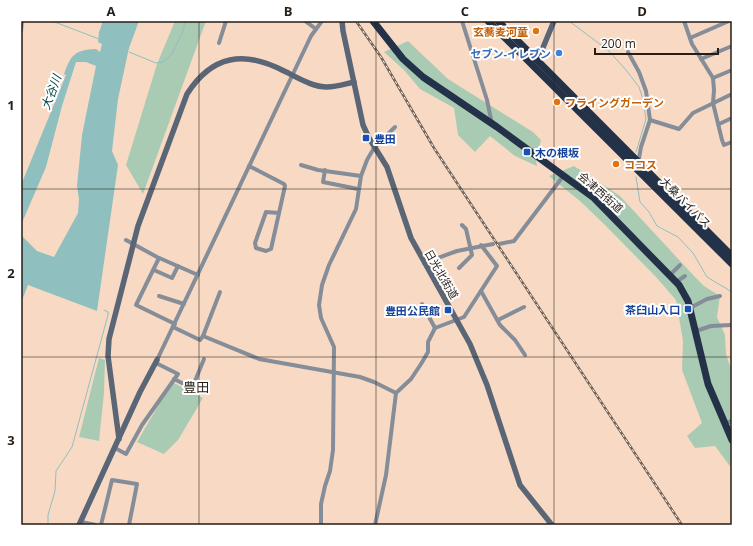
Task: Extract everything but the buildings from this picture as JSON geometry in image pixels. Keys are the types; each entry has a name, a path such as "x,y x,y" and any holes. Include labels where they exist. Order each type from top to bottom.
{"highway":[{"name":"会津西街道","path":"373,21 403,59 423,77 564,175 603,205 676,282 686,295 696,331 704,372 728,422 732,440"},
{"name":"大桑バイパス","path":"488,21 533,61 637,165 732,264"},
{"name":"大桑バイパス","path":"498,21 533,61"},
{"name":"大桑バイパス","path":"637,165 732,256"}],"street":[{"path":"21,31 22,21"},
{"path":"219,43 226,21"},
{"path":"305,21 316,28"},
{"path":"96,525 80,524 140,392 174,326 316,28 322,21"},
{"name":"日光北街道","path":"342,21 363,125 374,148 387,167 411,238 423,263 470,344 487,385 520,485 552,525"},
{"path":"462,21 487,100 492,124"},
{"path":"533,61 542,50 554,21"},
{"path":"684,21 690,38 713,78 713,103 724,145 732,142"},
{"path":"690,38 729,21"},
{"path":"701,59 732,46"},
{"path":"628,52 640,72 646,91 650,120 637,165"},
{"path":"119,439 110,374 108,347 133,244 151,188 187,94 195,81 213,66 240,58 249,58 265,62 309,83 327,87 354,82"},
{"path":"713,78 732,70"},
{"path":"650,120 679,129 694,113 732,94"},
{"path":"719,124 732,118"},
{"path":"321,525 321,504 330,471 333,450 334,347 321,318 320,298 322,285 329,265 356,208 361,176 374,148 394,127"},
{"path":"301,165 318,170 361,176"},
{"path":"249,166 284,184 279,213 271,249 266,251 256,248 255,243 266,212 279,213"},
{"path":"325,170 323,182 358,189"},
{"path":"499,244 514,241 564,175"},
{"path":"459,268 472,255 466,229 462,225"},
{"path":"126,240 159,258 198,274"},
{"path":"423,263 481,245 493,244"},
{"path":"375,525 386,475 396,393 411,379 421,364 428,352 428,342 435,328 464,316 497,266 481,245"},
{"path":"159,258 136,305 200,340 203,336 220,292"},
{"path":"670,275 680,265"},
{"path":"154,270 172,278 178,266"},
{"path":"676,282 685,276"},
{"path":"481,291 498,320 525,355"},
{"path":"160,296 184,304"},
{"path":"690,308 707,299 720,296"},
{"path":"422,304 435,328"},
{"path":"498,320 524,307"},
{"path":"696,331 711,326 731,324"},
{"path":"203,336 259,359 367,379 396,393"},
{"path":"174,379 188,386 195,381 204,359"},
{"path":"115,448 126,454 142,425 178,374 156,361"},
{"path":"102,525 112,480 117,480 137,484 129,525"}],"green space":[{"path":"175,21 206,21 143,194 126,165 157,64"},
{"path":"408,41 448,79 533,132 541,140 536,160 537,166 515,156 490,136 475,152 458,135 454,108 420,89 404,70 384,52"},
{"path":"574,166 620,196 704,286 720,296 717,317 725,335 726,354 732,372 732,469 715,446 695,448 687,436 702,423 682,370 683,341 676,300 656,277 605,225 580,201 549,176"},
{"path":"99,358 105,360 104,393 99,441 79,437"},
{"path":"172,382 203,398 178,440 164,454 137,442"}],"water":[{"path":"103,21 139,21 129,48 118,99 112,151 118,165 97,311 28,285 21,303 21,235 37,251 54,257 78,213 79,199 77,186 82,135 96,66 86,62 76,62 62,106 46,167 21,225 21,185 66,75 64,74 71,58 78,52 96,49 100,52 102,44 98,42 99,32"}],"waterway":[{"path":"52,21 99,39"},
{"path":"129,52 156,63 163,62 172,54 183,31 185,21"},
{"path":"569,21 609,51 639,87 646,119 636,152"},
{"path":"636,177 640,202 649,212 657,226 678,237 693,253 707,277 732,292"},
{"path":"48,525 48,515 55,491 56,471 72,447 108,315 108,312 104,310"}],"railway":[{"path":"356,21 381,57 434,148 682,525"}],"place":[{"name":"玄蕎麦河童","path":"536,31"},
{"name":"セブン-イレブン","path":"559,53"},
{"name":"フライングガーデン","path":"557,102"},
{"name":"豊田","path":"366,138"},
{"name":"木の根坂","path":"527,152"},
{"name":"ココス","path":"616,164"},
{"name":"茶臼山入口","path":"688,309"},
{"name":"豊田公民館","path":"448,310"}],"district":[{"name":"豊田","path":"196,387"}],"water label":[{"name":"大谷川","path":"51,92"}]}
